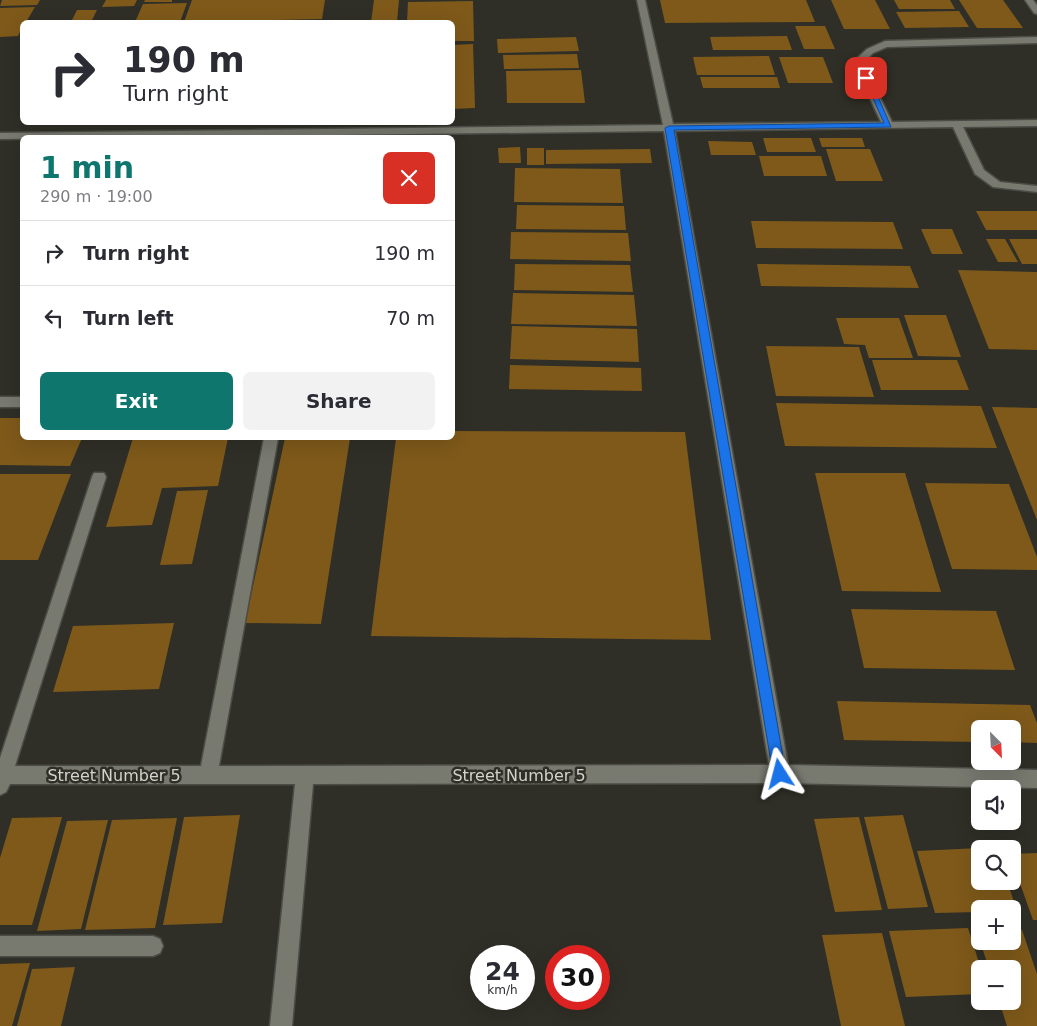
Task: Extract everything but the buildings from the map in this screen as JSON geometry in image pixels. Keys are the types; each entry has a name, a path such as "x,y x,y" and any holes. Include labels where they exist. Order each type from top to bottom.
{"street":[{"path":"641,0 669,128 780,774"},
{"path":"1029,0 1037,11"},
{"path":"888,125 858,62 870,51 885,44 1037,40"},
{"path":"301,135 1037,123"},
{"path":"957,124 979,172 997,185 1037,189"},
{"path":"0,136 20,136"},
{"path":"0,402 20,402"},
{"path":"208,775 272,440"},
{"path":"1,779 99,476"},
{"name":"Street Number 5","path":"1,779 208,775 780,774 1037,779"},
{"path":"281,1026 305,775"},
{"path":"0,946 152,946"}],"route":[{"path":"780,774 669,128 888,125 866,78"}]}
